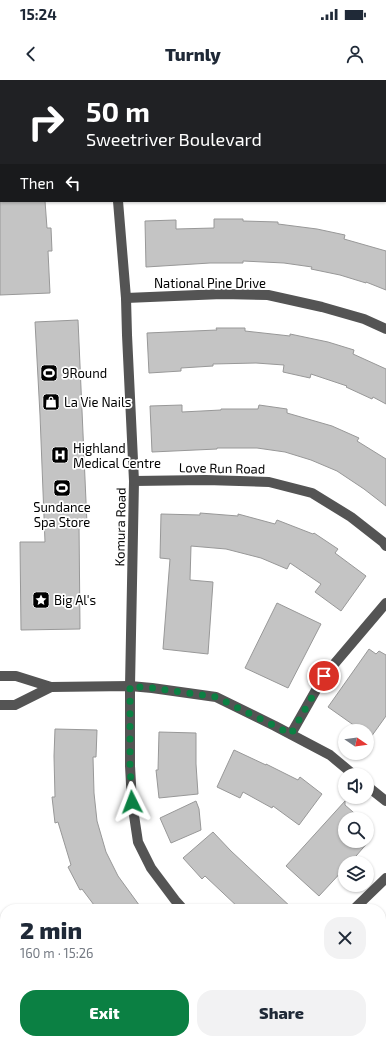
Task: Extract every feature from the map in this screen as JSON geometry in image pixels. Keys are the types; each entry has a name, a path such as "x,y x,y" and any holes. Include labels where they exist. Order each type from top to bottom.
{"street":[{"name":"Komura Road","path":"118,202 126,298 134,481 130,686 130,766 132,802 138,842 152,868 179,904"},
{"name":"National Pine Drive","path":"126,298 222,294 268,294 364,319 386,329"},
{"name":"Love Run Road","path":"134,481 206,480 269,482 312,493 351,516 386,546"},
{"path":"291,734 324,676 386,603"},
{"path":"0,676 16,676 51,687 130,686 216,697 330,755 346,768"},
{"path":"0,705 15,705 51,687"},
{"path":"374,792 386,801"},
{"path":"359,904 386,878"}],"building":[{"path":"0,202 45,202 47,228 51,228 52,251 48,251 50,293 0,295"},
{"path":"214,219 243,219 243,221 278,222 278,224 317,229 345,235 344,239 386,251 386,290 366,282 311,269 312,267 284,263 243,261 243,263 210,263 146,267 145,221 176,220 176,229 214,228"},
{"path":"78,320 87,524 79,524 80,629 21,630 20,542 45,542 35,322"},
{"path":"216,328 245,328 245,331 290,336 290,334 328,342 354,350 353,354 386,369 386,404 373,397 372,399 346,387 347,386 311,374 310,378 283,372 284,365 256,363 213,364 213,366 181,368 181,371 149,373 147,333 217,330"},
{"path":"182,405 182,412 221,409 258,409 259,405 287,409 287,413 332,426 359,438 357,441 386,459 386,506 337,471 311,460 285,452 257,448 217,448 152,452 150,406"},
{"path":"200,513 238,516 238,514 275,524 277,520 313,534 314,533 338,549 335,553 366,576 341,611 315,592 321,584 290,563 287,569 261,558 226,549 191,546 190,580 213,582 208,654 163,649 170,559 160,558 161,514 200,515"},
{"path":"277,603 321,624 288,688 245,668"},
{"path":"369,649 376,654 379,651 386,655 386,716 374,733 374,724 352,724 328,707"},
{"path":"55,729 97,730 96,757 93,757 94,793 97,821 106,852 118,876 138,904 93,904 82,889 80,890 68,867 71,865 58,822 55,823 52,797 55,797"},
{"path":"159,732 196,733 198,794 159,798 156,770 158,770"},
{"path":"234,750 298,780 300,777 322,794 299,825 273,806 272,808 243,792 240,798 217,787"},
{"path":"196,801 199,809 201,830 171,843 160,818"},
{"path":"342,804 345,804 353,812 338,812 338,848 363,848 356,856 338,856 338,876 319,896 286,866"},
{"path":"213,832 288,904 235,904 205,876 202,879 183,858"}],"place":[{"name":"9Round","path":"49,373"},
{"name":"La Vie Nails","path":"51,402"},
{"name":"Highland Medical Centre","path":"60,455"},
{"name":"Sundance Spa Store","path":"62,488"},
{"name":"Big Al's","path":"41,600"}],"route":[{"path":"132,802 130,766 130,686 216,697 291,734 324,676"}]}
